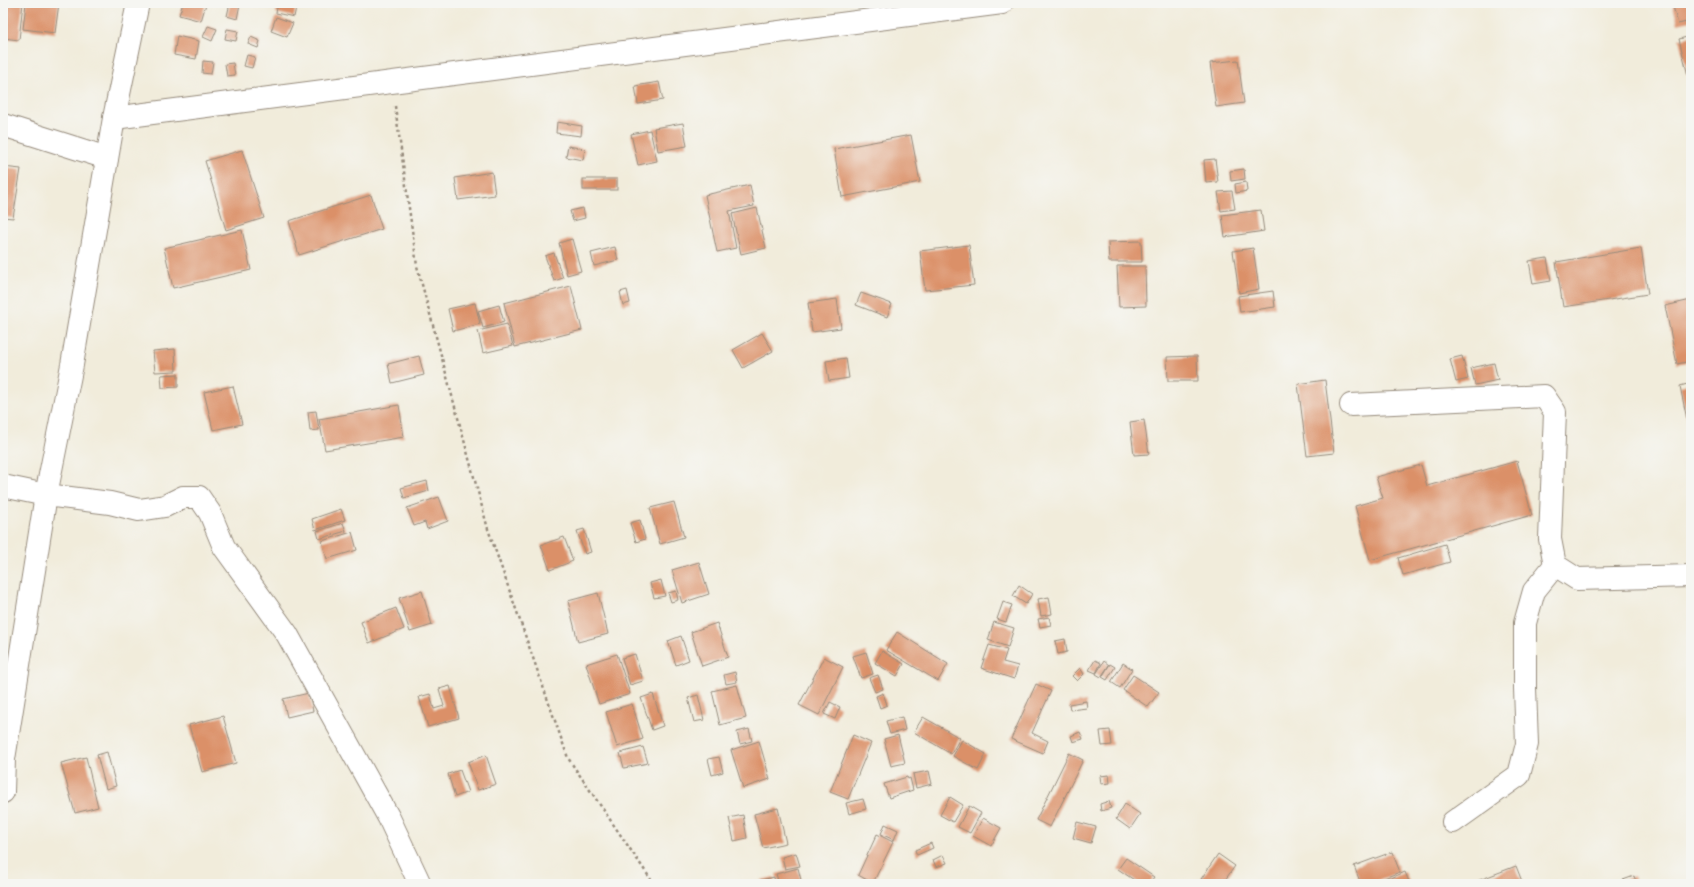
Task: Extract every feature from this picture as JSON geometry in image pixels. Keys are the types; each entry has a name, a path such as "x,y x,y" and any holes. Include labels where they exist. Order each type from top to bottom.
{"street":[{"path":"3,792 3,759 46,495 72,365 114,118 138,3"},
{"path":"114,118 1002,3"},
{"path":"3,125 107,158"},
{"path":"1351,405 1544,396 1555,412 1550,539 1555,565 1577,579 1691,576"},
{"path":"3,486 46,495 110,503 139,510 165,506 183,497 199,497 210,513 224,547 287,634 389,818 420,884"},
{"path":"1453,822 1519,775 1527,744 1525,623 1534,591 1555,565"}],"path":[{"path":"391,83 417,266 488,529 568,758 654,884"}],"building":[{"path":"3,3 23,3 19,40 3,38"},
{"path":"26,3 59,3 55,33 23,29"},
{"path":"183,3 206,4 201,21 179,15"},
{"path":"230,3 240,4 237,19 227,16"},
{"path":"278,3 297,3 294,17 276,13"},
{"path":"1672,3 1691,3 1691,21 1678,24"},
{"path":"276,17 293,23 287,37 271,31"},
{"path":"208,26 217,29 212,41 203,37"},
{"path":"227,29 238,31 236,41 225,39"},
{"path":"177,36 199,41 196,59 174,55"},
{"path":"1691,36 1691,84 1690,84 1679,39"},
{"path":"251,37 260,41 258,48 248,44"},
{"path":"247,55 255,57 252,68 244,66"},
{"path":"1238,60 1244,103 1216,107 1210,63"},
{"path":"203,61 213,62 211,74 202,73"},
{"path":"233,63 235,75 227,76 225,64"},
{"path":"659,82 663,100 638,104 635,86"},
{"path":"557,122 582,126 581,136 556,133"},
{"path":"683,123 687,146 658,151 654,128"},
{"path":"650,130 657,161 638,165 631,134"},
{"path":"911,135 920,182 842,197 834,149"},
{"path":"568,146 585,149 583,160 566,157"},
{"path":"242,150 264,218 226,230 205,161"},
{"path":"1215,159 1218,182 1206,183 1204,160"},
{"path":"3,167 21,169 13,218 3,217"},
{"path":"1244,169 1245,179 1231,181 1230,171"},
{"path":"492,172 495,195 458,200 455,178"},
{"path":"583,179 617,179 617,190 583,190"},
{"path":"1246,182 1247,191 1236,193 1235,184"},
{"path":"750,185 754,206 729,211 736,248 717,252 705,195"},
{"path":"1232,191 1235,209 1221,211 1218,192"},
{"path":"371,195 382,229 299,255 289,221"},
{"path":"583,208 585,218 573,221 570,211"},
{"path":"757,208 766,248 741,254 732,214"},
{"path":"1261,210 1264,231 1225,237 1222,215"},
{"path":"242,230 251,270 173,288 164,248"},
{"path":"572,239 581,271 567,275 559,243"},
{"path":"1141,241 1142,262 1109,262 1108,242"},
{"path":"969,245 974,285 925,290 920,251"},
{"path":"615,247 618,260 594,266 591,253"},
{"path":"1253,248 1259,289 1239,293 1233,251"},
{"path":"1641,248 1648,294 1563,307 1556,262"},
{"path":"554,253 563,278 554,281 545,256"},
{"path":"1547,258 1551,281 1533,284 1529,261"},
{"path":"1117,266 1145,266 1146,306 1119,307"},
{"path":"571,286 582,330 515,347 504,303"},
{"path":"627,290 630,303 623,305 620,292"},
{"path":"1273,291 1275,307 1240,312 1238,296"},
{"path":"861,293 892,304 887,317 856,305"},
{"path":"837,299 841,328 812,332 808,303"},
{"path":"1691,300 1691,361 1677,364 1665,306"},
{"path":"475,303 480,324 453,331 448,309"},
{"path":"499,305 504,322 483,328 478,311"},
{"path":"507,324 513,346 483,353 478,331"},
{"path":"762,333 773,351 743,368 733,350"},
{"path":"175,349 176,371 155,372 153,351"},
{"path":"419,356 424,375 392,383 388,364"},
{"path":"1197,356 1198,381 1168,381 1167,357"},
{"path":"1462,356 1468,379 1456,382 1450,359"},
{"path":"846,358 849,378 829,381 826,361"},
{"path":"1494,363 1498,380 1475,385 1471,368"},
{"path":"178,374 178,387 162,388 161,375"},
{"path":"1325,380 1334,453 1307,456 1298,384"},
{"path":"1691,383 1691,434 1690,434 1680,386"},
{"path":"233,386 242,424 213,430 204,392"},
{"path":"399,405 404,437 325,450 319,419"},
{"path":"316,411 319,430 310,431 308,412"},
{"path":"1144,420 1149,454 1134,455 1130,422"},
{"path":"1517,461 1532,515 1370,560 1355,506 1383,498 1376,477 1421,465 1427,486"},
{"path":"427,481 429,491 404,498 401,488"},
{"path":"439,497 448,521 427,529 425,522 414,526 407,508"},
{"path":"674,502 684,537 660,544 650,508"},
{"path":"341,509 345,520 315,530 312,519"},
{"path":"640,520 645,539 636,542 630,523"},
{"path":"343,523 346,531 319,539 317,531"},
{"path":"584,529 591,552 585,554 577,531"},
{"path":"352,532 357,550 327,559 322,541"},
{"path":"564,537 573,561 550,570 541,545"},
{"path":"1445,544 1450,562 1403,575 1398,558"},
{"path":"699,562 709,594 682,603 672,570"},
{"path":"661,580 665,596 654,598 650,583"},
{"path":"1019,585 1032,594 1026,604 1013,596"},
{"path":"422,591 432,625 410,632 399,598"},
{"path":"676,591 678,600 671,602 668,593"},
{"path":"598,593 608,634 578,642 568,601"},
{"path":"1049,597 1052,614 1041,616 1038,599"},
{"path":"1003,602 1012,605 1006,622 997,619"},
{"path":"396,608 404,629 369,643 361,622"},
{"path":"1049,617 1051,625 1040,627 1038,619"},
{"path":"994,622 1014,628 1008,647 988,640"},
{"path":"717,623 728,657 702,666 691,632"},
{"path":"897,632 948,664 938,681 886,650"},
{"path":"681,636 689,660 676,665 668,641"},
{"path":"1065,639 1067,652 1058,654 1055,641"},
{"path":"989,645 1007,650 1003,662 1018,666 1014,679 981,668"},
{"path":"882,651 904,664 897,676 875,663"},
{"path":"866,652 873,674 861,678 853,656"},
{"path":"617,654 630,694 599,704 586,664"},
{"path":"635,654 643,681 630,685 622,658"},
{"path":"824,657 843,667 819,715 799,705"},
{"path":"1095,660 1101,663 1096,673 1089,670"},
{"path":"1104,661 1109,665 1101,677 1096,674"},
{"path":"1123,663 1132,669 1120,688 1111,682"},
{"path":"1110,664 1115,667 1107,680 1102,677"},
{"path":"1080,668 1084,674 1077,681 1072,676"},
{"path":"735,672 737,682 726,684 724,675"},
{"path":"878,675 883,689 875,692 869,678"},
{"path":"1133,675 1159,692 1148,707 1123,690"},
{"path":"1036,684 1051,691 1032,733 1048,741 1043,753 1011,739"},
{"path":"737,685 746,718 720,725 712,691"},
{"path":"450,686 459,718 428,727 419,697 430,694 434,709 444,706 439,689"},
{"path":"309,693 313,711 287,717 283,699"},
{"path":"883,693 887,705 880,708 876,696"},
{"path":"653,694 663,726 652,730 641,698"},
{"path":"698,695 704,720 694,722 688,698"},
{"path":"1086,701 1087,708 1070,710 1069,704"},
{"path":"830,702 840,707 835,719 824,714"},
{"path":"632,704 643,739 617,747 606,712"},
{"path":"223,716 236,763 202,772 189,725"},
{"path":"902,717 905,730 890,734 886,721"},
{"path":"923,717 960,738 951,754 914,732"},
{"path":"749,729 752,741 740,744 737,732"},
{"path":"1110,730 1112,745 1102,746 1100,731"},
{"path":"1080,732 1083,739 1073,742 1071,736"},
{"path":"853,735 871,743 848,799 830,792"},
{"path":"898,735 905,763 891,766 884,739"},
{"path":"962,740 986,754 978,770 953,756"},
{"path":"759,741 770,779 743,788 731,750"},
{"path":"643,747 648,763 624,768 620,753"},
{"path":"107,752 116,786 106,789 97,755"},
{"path":"1069,753 1083,760 1050,827 1036,820"},
{"path":"486,755 496,784 478,790 468,762"},
{"path":"86,757 98,807 75,813 61,763"},
{"path":"719,757 723,772 712,775 708,759"},
{"path":"460,770 468,792 455,797 448,774"},
{"path":"929,771 932,784 916,788 913,774"},
{"path":"1109,775 1110,783 1101,784 1100,776"},
{"path":"907,777 908,779 910,778 913,790 889,798 884,784"},
{"path":"950,797 963,805 953,822 940,815"},
{"path":"863,799 866,809 849,814 846,803"},
{"path":"1109,801 1111,808 1101,811 1100,804"},
{"path":"1125,804 1140,814 1130,829 1116,819"},
{"path":"969,806 981,813 970,833 958,827"},
{"path":"778,808 786,843 763,848 754,814"},
{"path":"743,815 747,838 734,841 729,818"},
{"path":"983,818 1001,828 991,846 973,836"},
{"path":"1077,822 1096,827 1091,843 1073,838"},
{"path":"885,824 898,830 894,840 881,834"},
{"path":"877,834 893,842 873,883 858,875"},
{"path":"931,843 933,848 917,855 915,850"},
{"path":"1392,852 1400,872 1368,884 1361,884 1354,866"},
{"path":"796,853 800,866 785,869 782,857"},
{"path":"1218,854 1235,866 1222,884 1208,884 1201,879"},
{"path":"943,855 947,863 936,867 933,860"},
{"path":"1126,858 1154,877 1149,884 1140,884 1118,869"},
{"path":"1516,866 1523,884 1469,884"},
{"path":"798,868 802,884 779,884 776,874"},
{"path":"1405,872 1410,884 1377,884"},
{"path":"1634,876 1637,884 1612,884"},
{"path":"774,877 775,884 762,884 761,880"}]}
